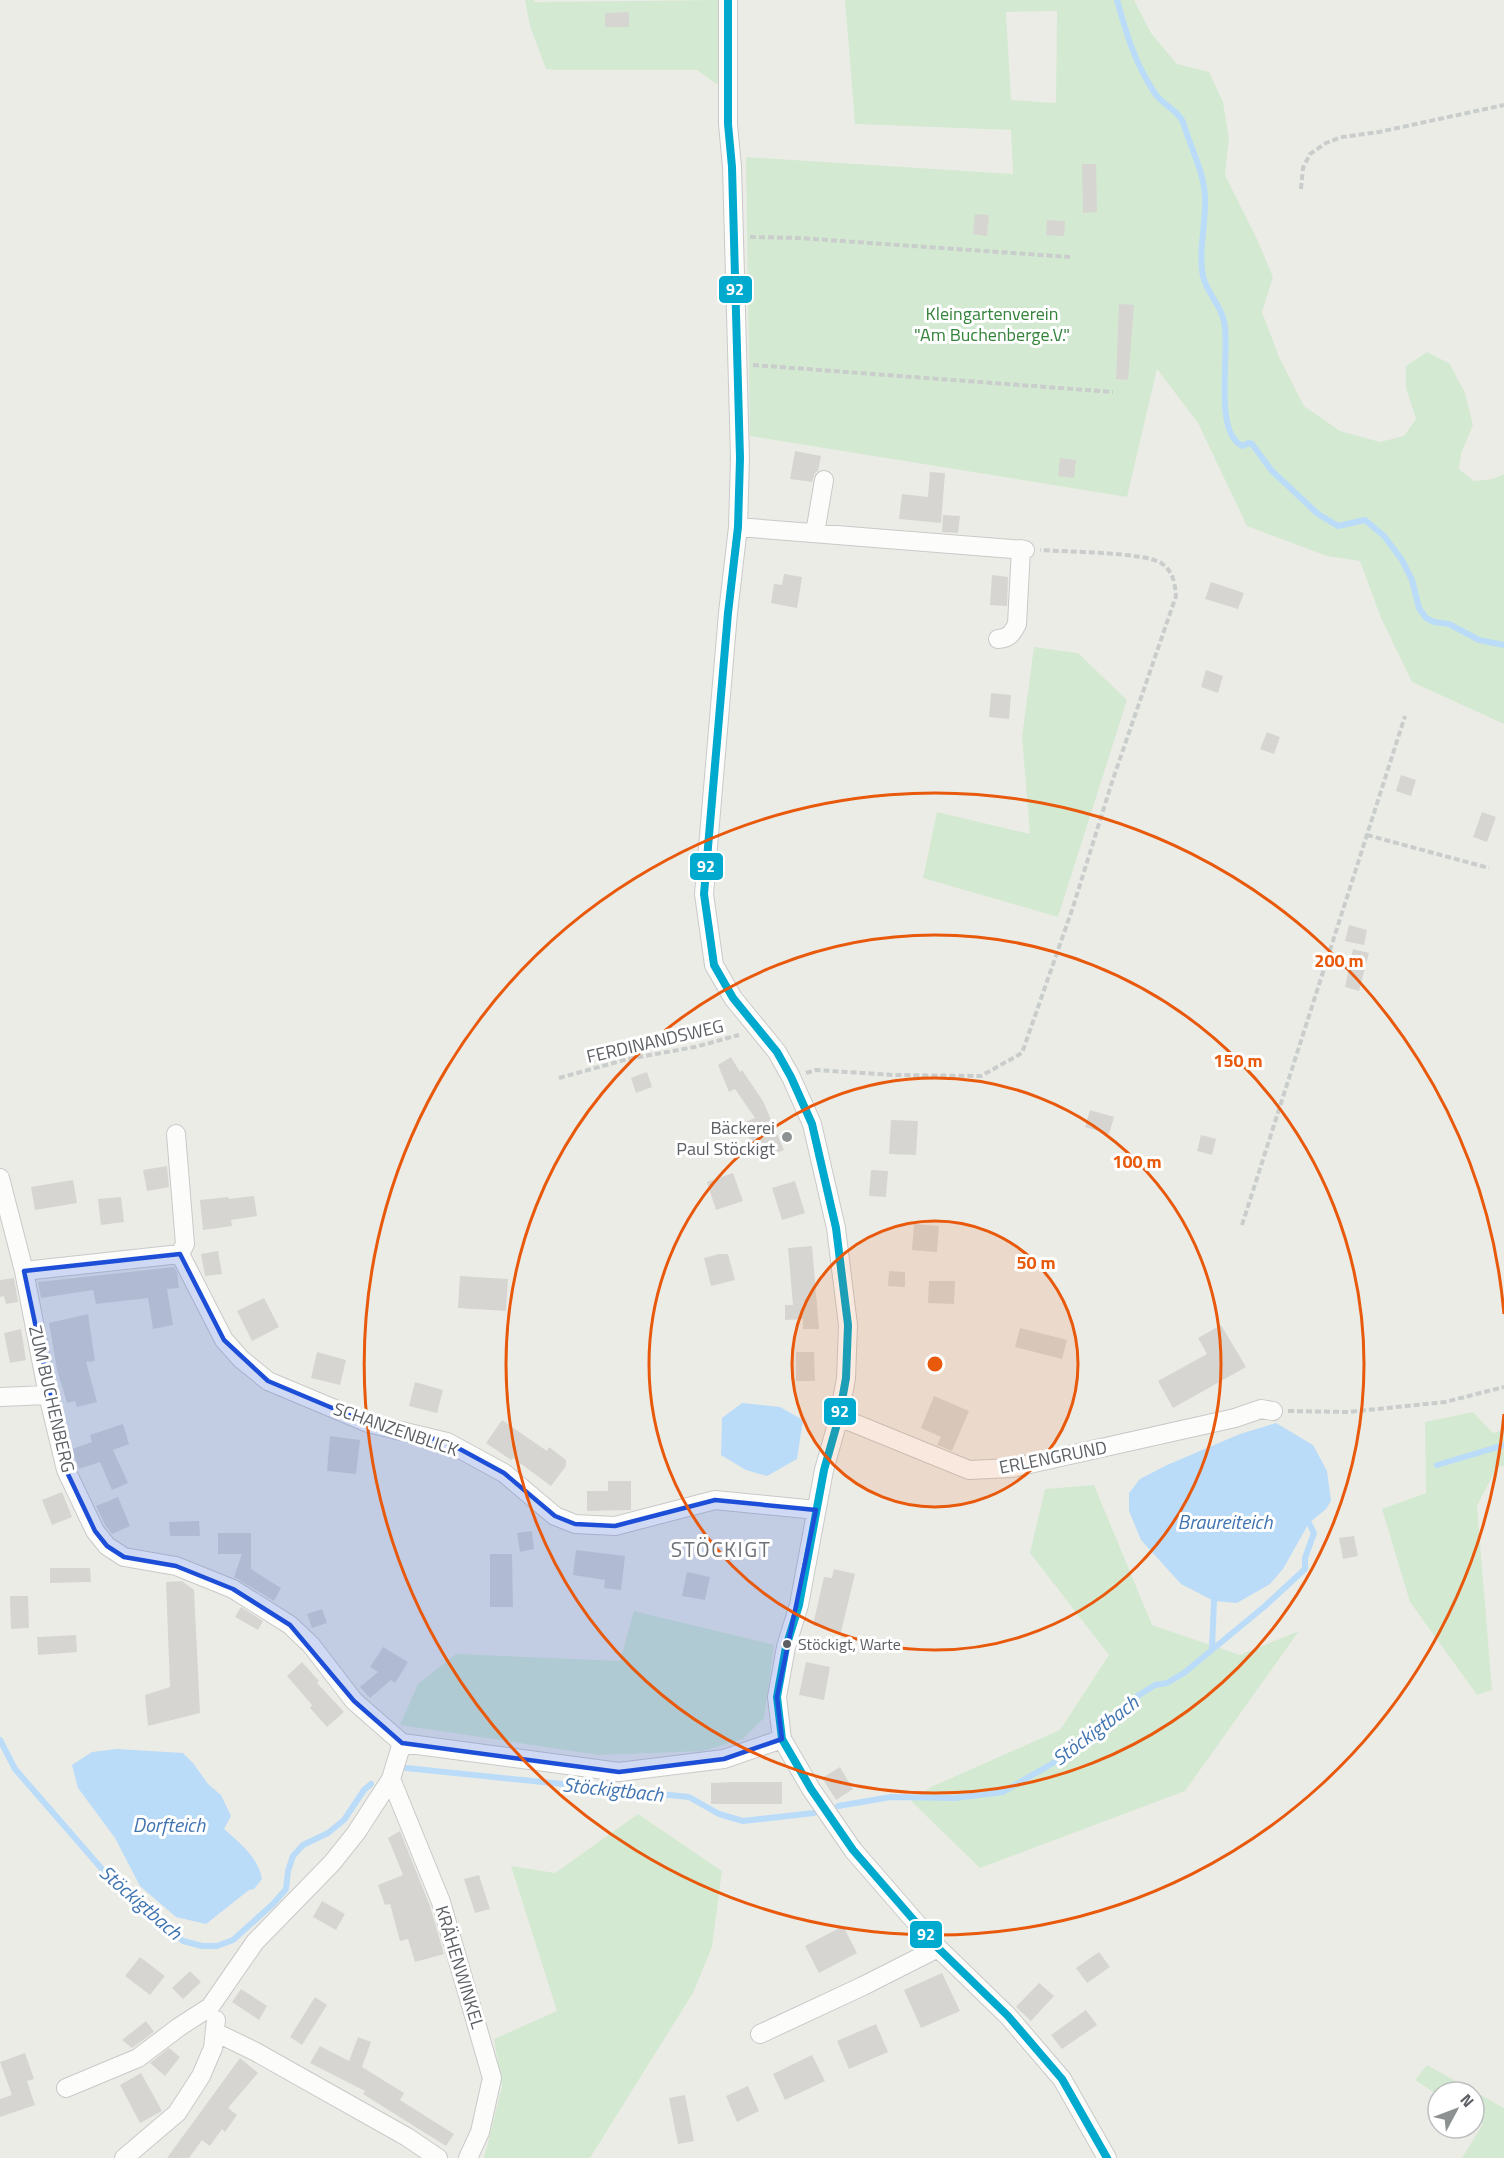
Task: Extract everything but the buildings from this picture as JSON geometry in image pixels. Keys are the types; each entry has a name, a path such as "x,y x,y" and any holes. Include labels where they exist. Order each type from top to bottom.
{"street":[{"path":"728,0 728,124 732,167 740,458 738,527 728,613 704,894 714,965 733,998 777,1052 812,1124 836,1228 848,1325 846,1378 839,1417 824,1470 799,1605 786,1647 777,1697 782,1739 811,1789 853,1850 938,1948 1008,2016 1062,2079 1107,2158"},
{"path":"815,533 824,480"},
{"path":"738,527 1023,549 1017,624 1012,634 1005,639 998,639"},
{"path":"24,1271 180,1254 185,1244 176,1134"},
{"name":"ZUM BUCHENBERG","path":"0,1178 24,1271 48,1395 66,1470 95,1531 107,1546 124,1557 176,1566 233,1589 290,1625 311,1645 354,1701 402,1743"},
{"name":"SCHANZENBLICK","path":"180,1254 224,1340 241,1359 268,1381 369,1423 447,1442 504,1473 555,1516 575,1524 615,1526 715,1500 816,1510"},
{"path":"0,1397 48,1395"},
{"name":"ERLENGRUND","path":"839,1417 969,1470 1012,1468 1234,1418 1261,1409 1273,1411"},
{"path":"66,2088 138,2058 214,2002 255,1942 332,1863 356,1833 391,1779 402,1743 619,1772 724,1760 782,1739"},
{"name":"KRÄHENWINKEL","path":"391,1779 441,1902 492,2078 480,2132 468,2158"},
{"path":"760,2034 938,1948"},
{"path":"124,2158 177,2112 201,2076 213,2048 214,2002"},
{"path":"215,2032 311,2082 407,2137 438,2158"}],"path":[{"path":"1301,189 1303,168 1310,154 1326,143 1342,137 1379,132 1504,105"},
{"path":"734,237 799,238 1070,257"},
{"path":"738,364 1113,392"},
{"path":"791,1077 816,1070 894,1075 981,1076 1022,1053 1176,596 1175,582 1170,572 1155,560 1135,556 1023,549"},
{"path":"1242,1225 1405,716"},
{"path":"1367,835 1489,868"},
{"name":"FERDINANDSWEG","path":"559,1078 628,1059 695,1047 757,1030"},
{"path":"1273,1411 1348,1412 1445,1402 1504,1387"}],"highlighted area":[{"path":"180,1254 224,1340 268,1381 368,1423 447,1442 504,1473 555,1516 575,1524 615,1526 715,1500 816,1510 777,1697 782,1739 724,1759 619,1772 402,1743 354,1701 290,1625 233,1589 176,1566 124,1557 107,1546 95,1531 66,1470 24,1271"}],"green space":[{"path":"525,0 535,2 721,0 720,84 697,70 546,69 530,26"},
{"name":"Kleingartenverein \"Am Buchenberge.V.\"","path":"845,0 1134,0 1151,33 1177,64 1209,72 1223,102 1229,139 1225,175 1273,277 1262,312 1279,357 1304,406 1340,431 1380,442 1404,436 1416,419 1406,388 1406,366 1427,352 1450,364 1465,393 1473,425 1461,454 1459,469 1474,481 1493,479 1504,474 1504,724 1412,682 1381,618 1360,561 1327,556 1247,526 1198,423 1157,369 1127,497 750,436 746,157 1013,174 1011,130 855,124","holes":["1057,11 1056,103 1011,100 1006,12"]},
{"path":"1034,647 1078,653 1127,700 1058,917 923,878 937,812 1030,834 1022,737"},
{"path":"1473,1412 1493,1433 1504,1430 1504,1466 1497,1467 1477,1506 1492,1690 1477,1695 1410,1602 1382,1509 1426,1493 1425,1422"},
{"path":"1094,1485 1152,1625 1240,1655 1299,1631 1185,1791 980,1868 911,1801 931,1787 1060,1730 1109,1655 1030,1553 1045,1489"},
{"path":"634,1611 774,1645 764,1718 743,1739 703,1751 599,1755 400,1725 418,1684 456,1654 620,1661"},
{"path":"638,1814 722,1871 712,1947 693,1993 590,2158 484,2158 502,2086 494,2039 557,2011 511,1866 555,1873"},
{"path":"1427,2065 1454,2080 1426,2080 1426,2087 1415,2080"},
{"path":"1486,2098 1504,2108 1504,2158 1462,2158 1473,2140 1486,2140"}],"water":[{"path":"742,1403 780,1407 803,1420 797,1459 767,1476 746,1470 721,1455 722,1418"},
{"name":"Braureiteich","path":"1276,1423 1313,1445 1327,1471 1331,1501 1326,1509 1309,1523 1283,1569 1270,1584 1237,1603 1214,1601 1181,1584 1141,1540 1129,1511 1129,1493 1140,1479 1167,1465 1240,1434"},
{"name":"Dorfteich","path":"117,1749 183,1753 208,1784 221,1795 231,1816 224,1829 248,1851 257,1864 262,1879 254,1889 249,1890 206,1924 176,1917 140,1886 115,1838 78,1788 72,1765 92,1752"}],"waterway":[{"path":"1117,0 1141,70 1157,96 1182,120 1203,180 1205,209 1202,248 1203,276 1224,321 1226,334 1225,409 1228,425 1234,438 1243,446 1248,443 1252,444 1272,471 1318,514 1338,526 1365,520 1384,536 1402,560 1412,580 1419,608 1426,618 1434,622 1449,624 1479,640 1504,645"},
{"name":"Stöckigtbach","path":"1437,1465 1504,1445"},
{"name":"Stöckigtbach","path":"838,1806 891,1797 955,1798 1003,1792 1060,1759 1136,1697 1155,1685 1167,1683 1184,1673 1265,1606 1305,1569 1305,1558 1314,1533 1309,1523"},
{"path":"1212,1648 1214,1601"},
{"name":"Stöckigtbach","path":"0,1740 15,1769 115,1884 183,1941 202,1946 217,1946 233,1940 273,1904 286,1889 293,1856 303,1845 328,1833 344,1820 364,1790 371,1784"},
{"name":"Stöckigtbach","path":"406,1768 689,1797 719,1814 743,1821 814,1813"}],"transit line":[{"name":"92","path":"728,0 728,124 732,167 740,458 738,527 728,613 704,894 714,965 733,998 777,1052 812,1124 836,1228 848,1325 846,1378 839,1417 824,1470 799,1605 786,1647 777,1697 782,1739 811,1789 853,1850 938,1948 1008,2016 1062,2079 1107,2158"}],"place":[{"name":"Bäckerei Paul Stöckigt","path":"787,1137"},
{"name":"Stöckigt, Warte","path":"787,1644"}],"district":[{"name":"STÖCKIGT","path":"721,1549"}]}
